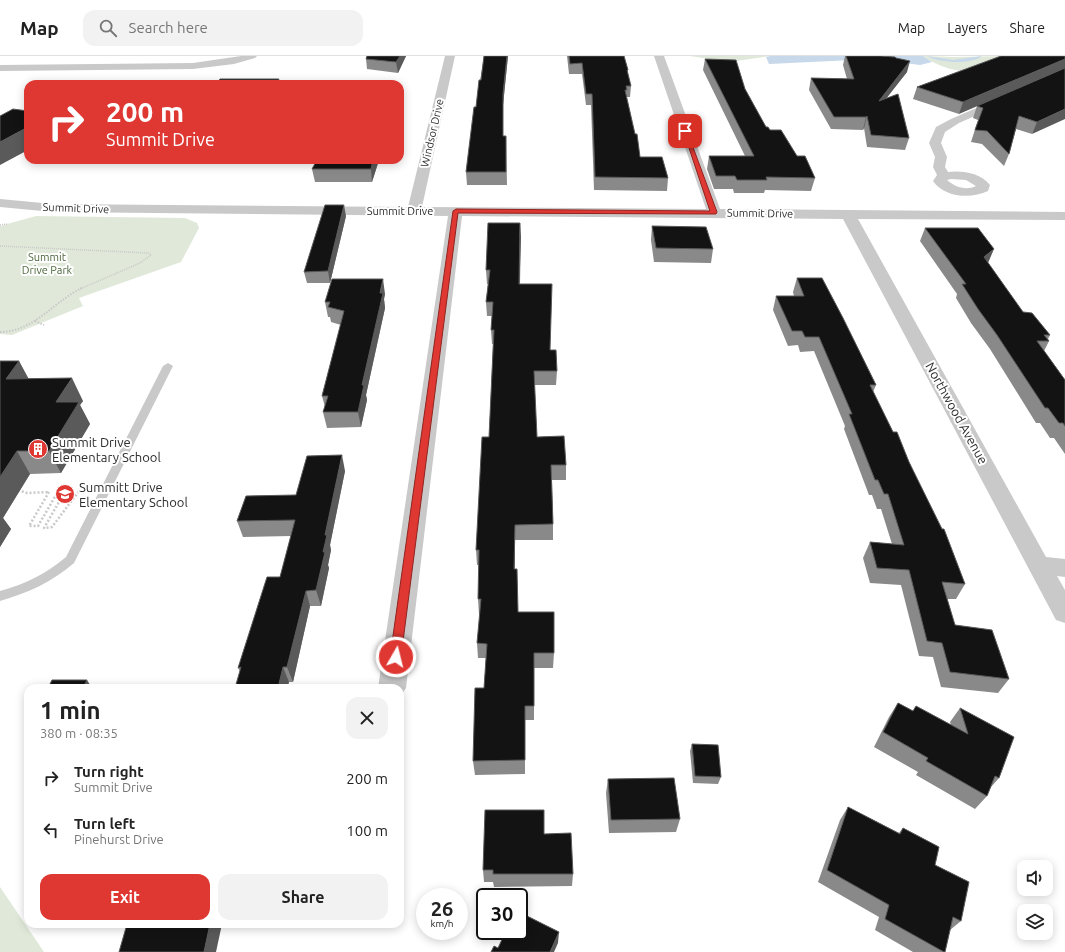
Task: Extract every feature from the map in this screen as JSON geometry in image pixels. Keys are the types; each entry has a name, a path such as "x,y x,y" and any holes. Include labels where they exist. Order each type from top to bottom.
{"street":[{"path":"0,68 193,66 219,63 252,56"},
{"name":"Windsor Drive","path":"414,211 450,56"},
{"path":"659,56 714,212"},
{"path":"944,176 939,167 941,158 936,143 940,130 955,121 1012,95"},
{"path":"941,158 960,168 968,176"},
{"path":"950,175 968,176 975,179 983,185 988,203 969,192 956,191 948,188 940,182 940,178 950,175"},
{"path":"956,191 980,215"},
{"name":"Summit Drive","path":"0,203 54,208 103,209 980,215 988,203 1065,216"},
{"path":"393,684 456,211"},
{"name":"Northwood Avenue","path":"848,214 1065,613"},
{"path":"1040,565 1065,568"}],"lane":[{"path":"0,596 34,584 57,572 70,560 168,366"}],"path":[{"path":"0,246 48,247 151,255 140,263 72,293 47,313 34,320 10,332 0,332"},
{"path":"34,320 44,325"},
{"path":"14,489 27,493 49,492 29,526 38,526 56,495 63,495 44,528 52,527 89,478"}],"green space":[{"path":"690,56 770,56 729,62"},
{"path":"923,56 1004,56 983,68 962,71 941,66"},
{"name":"Summit Drive Park","path":"36,216 185,218 197,223 199,228 181,262 79,298 83,306 12,335 0,334 0,226"},
{"path":"0,887 24,922 24,928 28,928 44,952 0,952"}],"water":[{"path":"923,56 932,62 920,65 873,59 769,64 766,57"}],"building":[{"path":"367,56 400,56 396,62 366,59"},
{"path":"484,56 507,56 503,94 503,136 506,136 506,172 466,172 474,107 476,107 479,80 481,80"},
{"path":"569,56 624,56 631,86 626,86 627,90 625,90 635,134 637,134 640,157 662,157 668,178 595,177 592,94 586,94 582,63 570,64"},
{"path":"846,56 895,57 910,61 879,101 898,94 909,138 871,135 867,116 834,117 811,78 854,79"},
{"path":"1001,56 1065,56 1065,59 963,102 917,87"},
{"path":"705,59 736,60 745,89 766,127 770,130 781,130 797,156 805,156 815,178 766,177 767,180 737,180 735,176 716,176 709,156 754,156"},
{"path":"1065,68 1065,109 1037,122 1019,116 1009,154 987,131 975,130 983,108 977,106"},
{"path":"220,79 279,79 278,80 219,80"},
{"path":"13,109 24,110 24,129 0,142 0,116"},
{"path":"315,164 372,164 371,169 312,169"},
{"path":"325,205 344,205 328,271 304,272"},
{"path":"488,223 520,223 519,284 552,284 550,350 556,350 557,371 534,371 537,437 564,436 566,465 551,465 553,524 515,525 514,569 517,569 518,612 554,612 554,653 534,653 534,706 525,706 525,760 473,761 475,688 484,688 487,644 477,643 481,599 478,599 479,550 476,550 482,437 489,437 494,330 491,330 493,302 486,302 490,270 486,270"},
{"path":"652,226 706,227 713,249 656,248"},
{"path":"925,228 978,228 994,249 984,257 1023,312 1032,313 1050,335 1044,335 1049,341 1037,341 1065,380 1065,426 1063,423 1059,423 1048,408 1045,408 962,284 966,284"},
{"path":"797,278 822,278 876,385 870,385 893,432 897,432 909,462 942,529 944,529 965,584 942,582 955,625 992,630 1009,679 950,672 942,643 927,641 909,570 877,568 870,542 904,545 888,494 884,494 878,480 875,480 849,414 852,414 819,337 805,337 802,331 792,331 776,296 804,296"},
{"path":"332,279 383,279 380,293 383,293 362,385 364,385 358,412 323,412 328,396 322,396 344,311 328,307 330,302 325,302"},
{"name":"Summit Drive Elementary School","path":"0,361 19,361 6,379 72,378 56,402 79,402 49,451 17,451 0,477"},
{"path":"342,455 325,535 327,535 323,552 325,552 316,590 306,591 287,667 283,667 279,684 236,684 241,667 238,668 267,577 280,577 295,520 237,521 246,496 296,495 307,456"},
{"path":"52,680 87,680 85,684 50,684"},
{"path":"898,703 913,711 916,706 968,734 960,708 1014,737 999,778 995,776 987,796 926,761 928,758 883,732"},
{"path":"692,744 718,745 721,777 695,776"},
{"path":"674,778 680,819 611,820 608,779"},
{"path":"848,807 900,834 903,828 939,847 935,865 969,882 961,921 953,917 945,952 885,919 889,905 827,870"},
{"path":"485,810 544,810 544,834 571,833 573,874 493,874 493,870 483,870"},
{"path":"528,916 559,932 550,952 491,952 494,946 498,948 502,940 528,940"},
{"path":"126,928 209,928 204,952 119,952"}],"waterway":[{"path":"929,56 941,60 953,61 977,58 980,56"}],"place":[{"name":"Summit Drive Elementary School","path":"38,449"},
{"name":"Summitt Drive Elementary School","path":"65,494"}],"route":[{"path":"396,657 456,211 714,212 685,131"}]}
